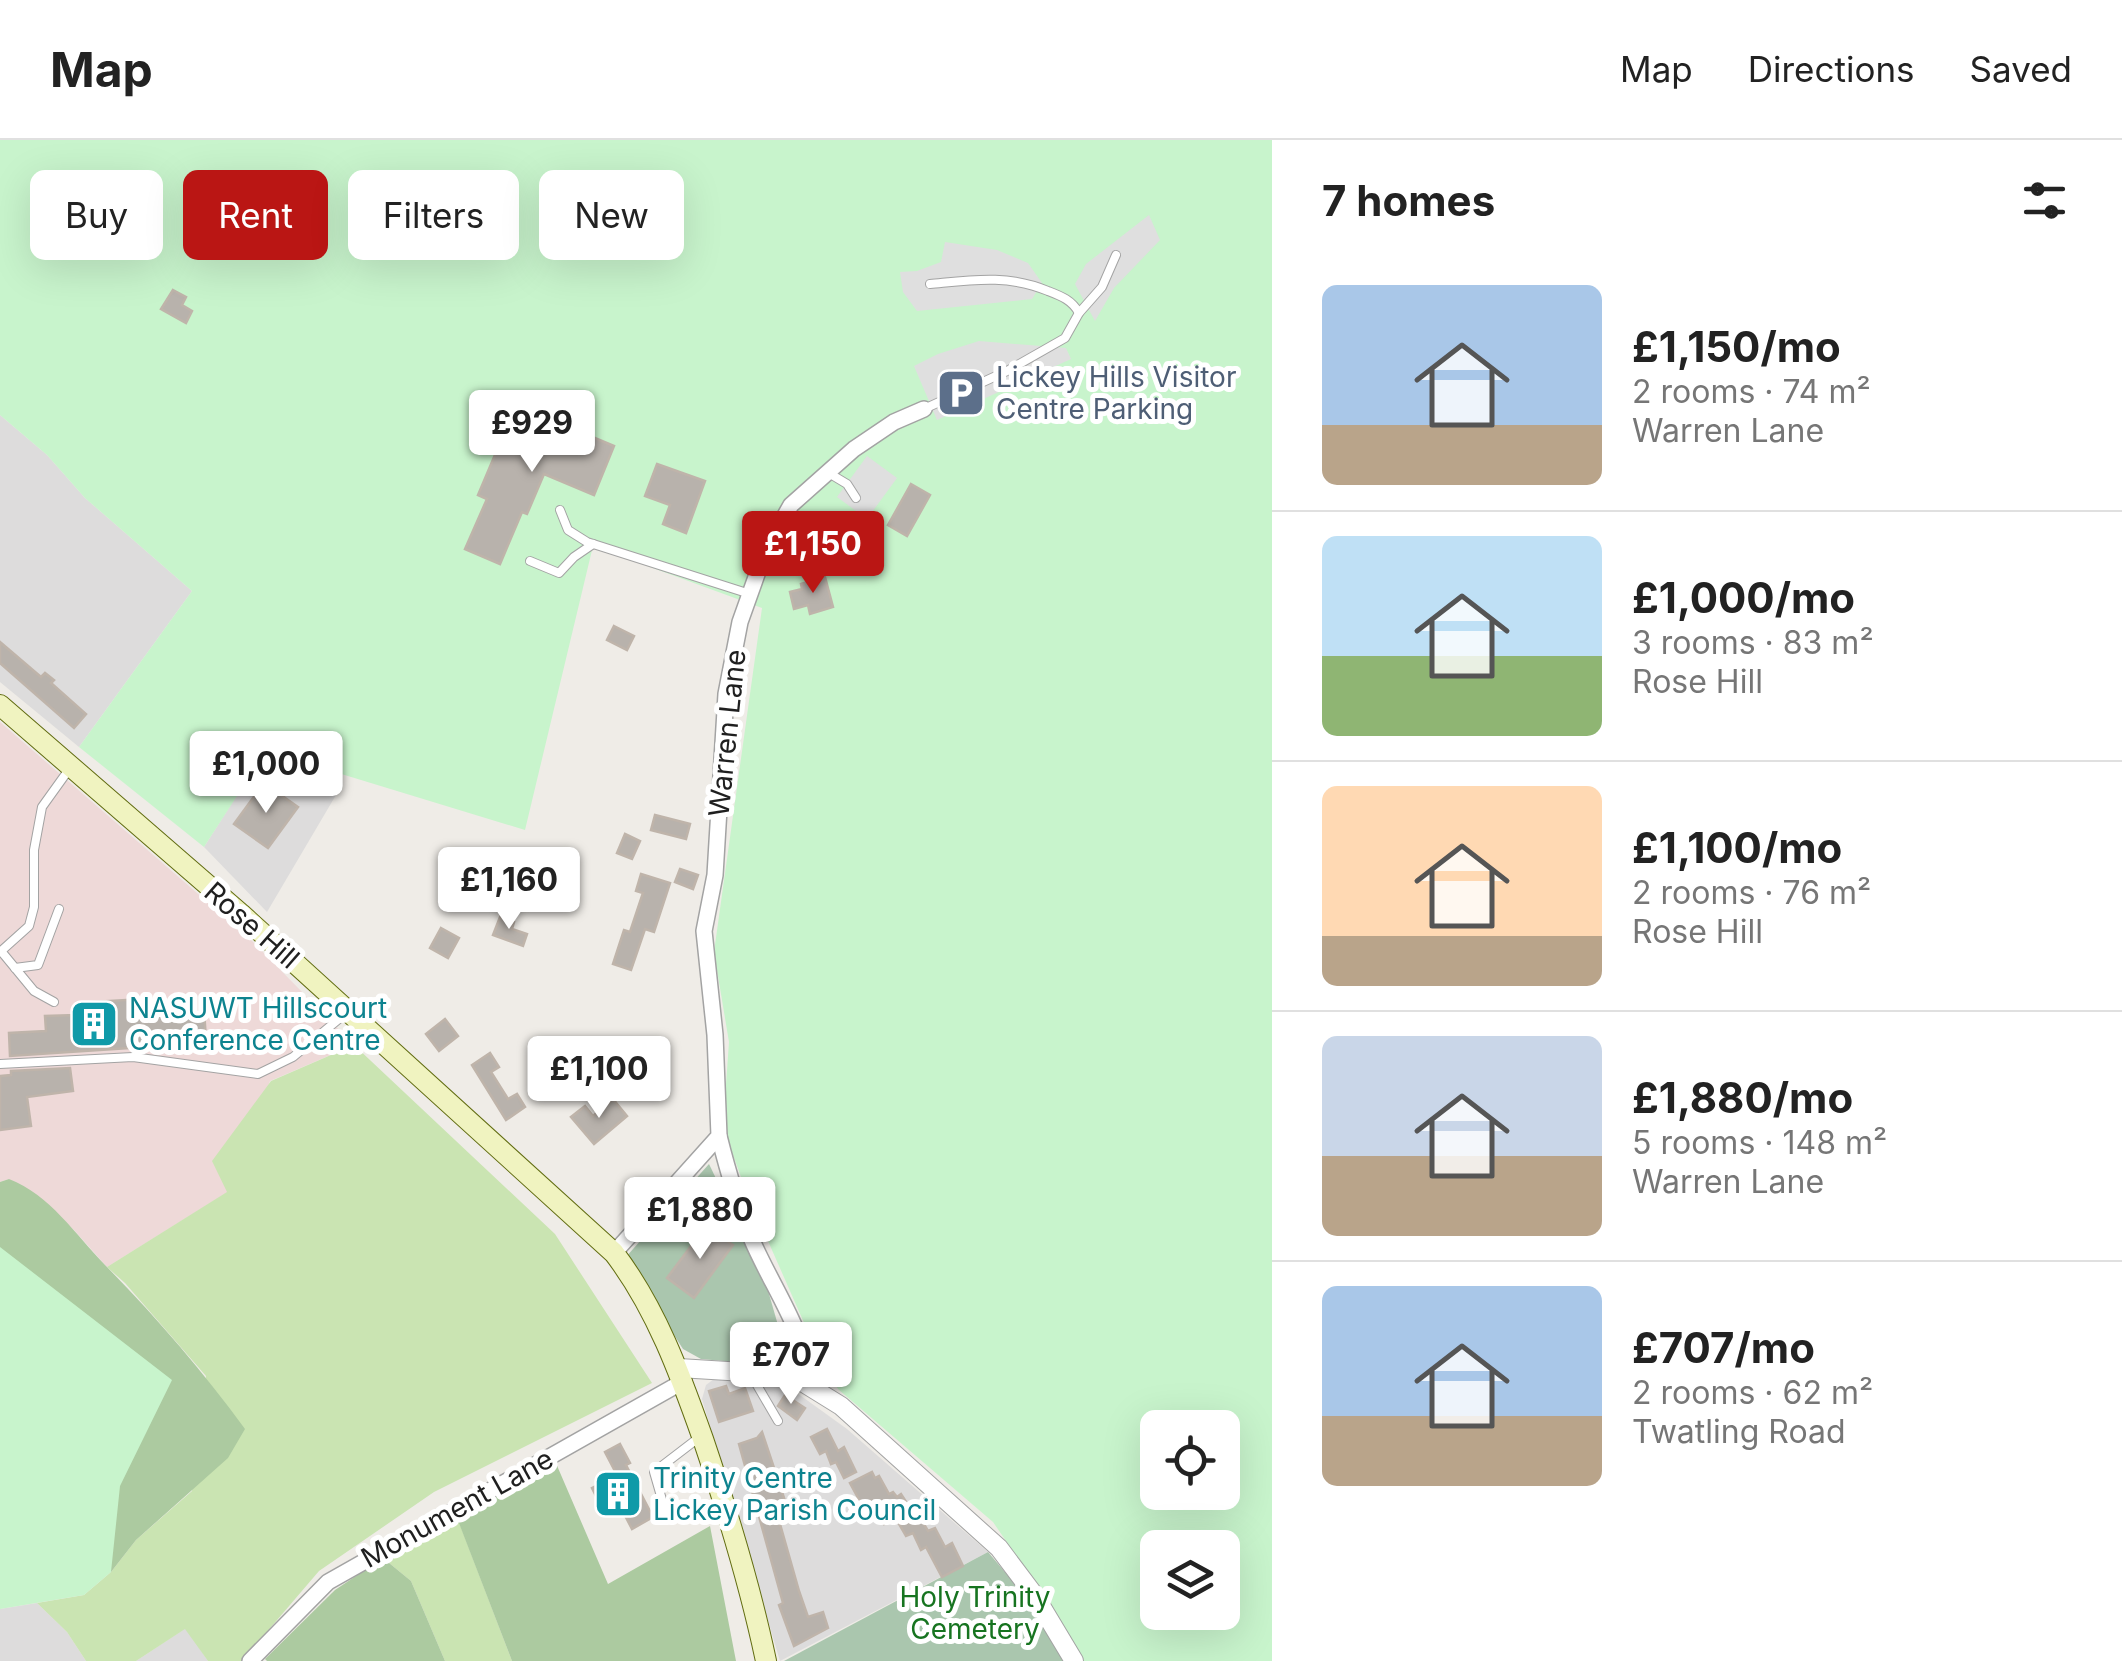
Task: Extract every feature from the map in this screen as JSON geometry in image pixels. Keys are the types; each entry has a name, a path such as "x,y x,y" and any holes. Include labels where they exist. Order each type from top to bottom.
{"main road":[{"name":"Rose Hill","path":"0,705 349,1010 614,1253 632,1277 681,1374 727,1504 766,1661"}],"street":[{"name":"Warren Lane","path":"810,1384 808,1360 752,1240 732,1187 719,1136 715,1035 704,931 715,875 728,679 766,549 791,505 827,472 894,422 924,409"},
{"path":"614,1253 719,1136"},
{"path":"681,1374 748,1370 791,1375 810,1384 864,1426 999,1548 1035,1596 1074,1661"},
{"name":"Monument Lane","path":"250,1661 328,1582 681,1374"}],"lane":[{"path":"924,409 1007,371 1066,338 1079,313 1102,288 1116,256"},
{"path":"930,284 996,277 1025,282 1066,298 1079,313"},
{"path":"827,472 847,484 856,498"},
{"path":"560,510 568,530 593,544 750,594"},
{"path":"530,560 559,573 574,556 593,544"},
{"path":"54,1002 34,992 1,951 28,926 34,907 34,850 42,808 70,768"},
{"path":"15,968 38,965 60,908"},
{"path":"0,1064 133,1057 258,1074 292,1058 349,1010"},
{"path":"748,1370 778,1421"},
{"path":"702,1436 654,1472 666,1510 727,1504"}],"shaded area":[{"name":"Lickey Hills Visitor Centre Parking","path":"1149,215 1160,240 1114,288 1095,321 1075,284 1086,264"},
{"path":"945,242 997,250 1028,263 1042,283 1032,299 917,311 903,292 900,272 917,271 941,262"},
{"name":"Lickey Hills Visitor Centre Parking","path":"979,341 1066,348 1071,359 937,420 914,366"},
{"path":"0,415 47,455 85,498 192,591 79,747 0,682"},
{"path":"867,456 897,478 867,519 837,497"},
{"name":"NASUWT Hillscourt Conference Centre","path":"0,722 250,939 354,1045 270,1081 228,1192 107,1267 74,1230 9,1179 0,1182"},
{"path":"265,751 336,795 267,912 204,847"},
{"path":"758,1378 797,1393 847,1429 988,1552 780,1661 702,1399 706,1385 714,1379"},
{"path":"37,1603 67,1632 86,1661 0,1661 0,1609"},
{"path":"186,1628 208,1661 136,1661"}],"green space":[{"path":"0,140 1272,140 1272,1661 1082,1661 993,1522 839,1390 827,1375 746,1191 723,1127 729,1042 714,952 762,608 593,546 525,830 266,751 204,847 79,747 192,591 85,498 47,455 0,415"},
{"path":"354,1045 555,1234 652,1383 434,1492 319,1571 242,1661 208,1661 185,1629 136,1661 86,1661 67,1632 37,1603 84,1595 111,1572 136,1540 192,1491 206,1376 107,1267 227,1192 212,1161 271,1081"},
{"path":"709,1164 765,1280 788,1360 781,1366 701,1359 683,1349 625,1258"},
{"path":"9,1179 37,1195 61,1216 178,1344 245,1429 228,1458 136,1540 111,1572 0,1604 0,1182"},
{"path":"0,1247 172,1380 120,1486 111,1572 84,1595 0,1609"},
{"path":"555,1461 608,1584 710,1526 736,1661 512,1661 457,1518"},
{"path":"457,1517 512,1661 445,1661 411,1581 383,1558"},
{"name":"Holy Trinity Cemetery","path":"988,1552 1027,1598 1065,1661 784,1661"},
{"path":"383,1558 411,1581 445,1661 265,1659 335,1590"}],"building":[{"path":"173,290 186,297 182,305 192,311 186,323 161,309"},
{"path":"516,405 614,446 594,495 544,474 527,514 522,512 500,564 465,549 487,499 478,495"},
{"path":"657,464 705,481 686,533 663,524 670,505 645,496"},
{"path":"911,484 930,495 907,536 888,525"},
{"path":"825,577 833,607 810,614 808,605 794,609 790,592 802,589 801,584"},
{"path":"614,626 634,636 627,650 607,640"},
{"path":"0,642 41,677 45,673 54,680 51,683 86,714 74,728 0,663"},
{"path":"264,783 298,807 268,848 234,824"},
{"path":"655,815 690,824 686,839 651,830"},
{"path":"625,834 640,841 632,859 617,853"},
{"path":"680,869 698,875 693,889 675,882"},
{"path":"641,874 670,883 654,932 645,929 631,970 613,964 624,930 630,932 643,893 636,891"},
{"path":"500,917 514,922 512,929 527,934 523,946 493,935"},
{"path":"441,928 459,938 448,958 430,948"},
{"name":"NASUWT Hillscourt Conference Centre","path":"142,999 143,1017 204,1011 206,1039 10,1056 9,1033 46,1031 45,1016 77,1015 77,1003"},
{"path":"445,1019 458,1036 439,1051 426,1034"},
{"path":"490,1053 499,1067 491,1072 508,1099 517,1094 525,1107 506,1120 472,1065"},
{"name":"NASUWT Hillscourt Conference Centre","path":"70,1068 73,1091 27,1097 31,1126 0,1130 0,1076 11,1075 11,1071"},
{"path":"613,1099 627,1116 594,1144 571,1117 585,1106 593,1116"},
{"path":"706,1226 733,1245 694,1298 667,1278"},
{"path":"726,1386 729,1394 745,1388 753,1411 719,1422 709,1391"},
{"path":"785,1395 805,1408 797,1420 778,1406"},
{"path":"827,1429 838,1451 844,1447 856,1472 844,1478 836,1462 831,1464 826,1451 820,1454 811,1437"},
{"path":"762,1432 787,1507 776,1510 799,1591 808,1617 823,1612 828,1628 794,1646 779,1605 783,1603 739,1444 757,1438"},
{"name":"Trinity Centre Lickey Parish Council","path":"620,1444 630,1463 626,1465 653,1517 632,1529 617,1500 602,1508 592,1488 617,1475 605,1452"},
{"path":"872,1472 875,1478 879,1476 889,1494 901,1494 928,1531 935,1528 945,1547 952,1543 963,1566 942,1577 926,1547 921,1550 913,1533 906,1536 895,1517 884,1524 870,1501 862,1505 850,1483"}],"place":[{"name":"Lickey Hills Visitor Centre Parking","path":"961,393"},
{"name":"NASUWT Hillscourt Conference Centre","path":"94,1024"},
{"name":"Trinity Centre Lickey Parish Council","path":"618,1494"}]}
